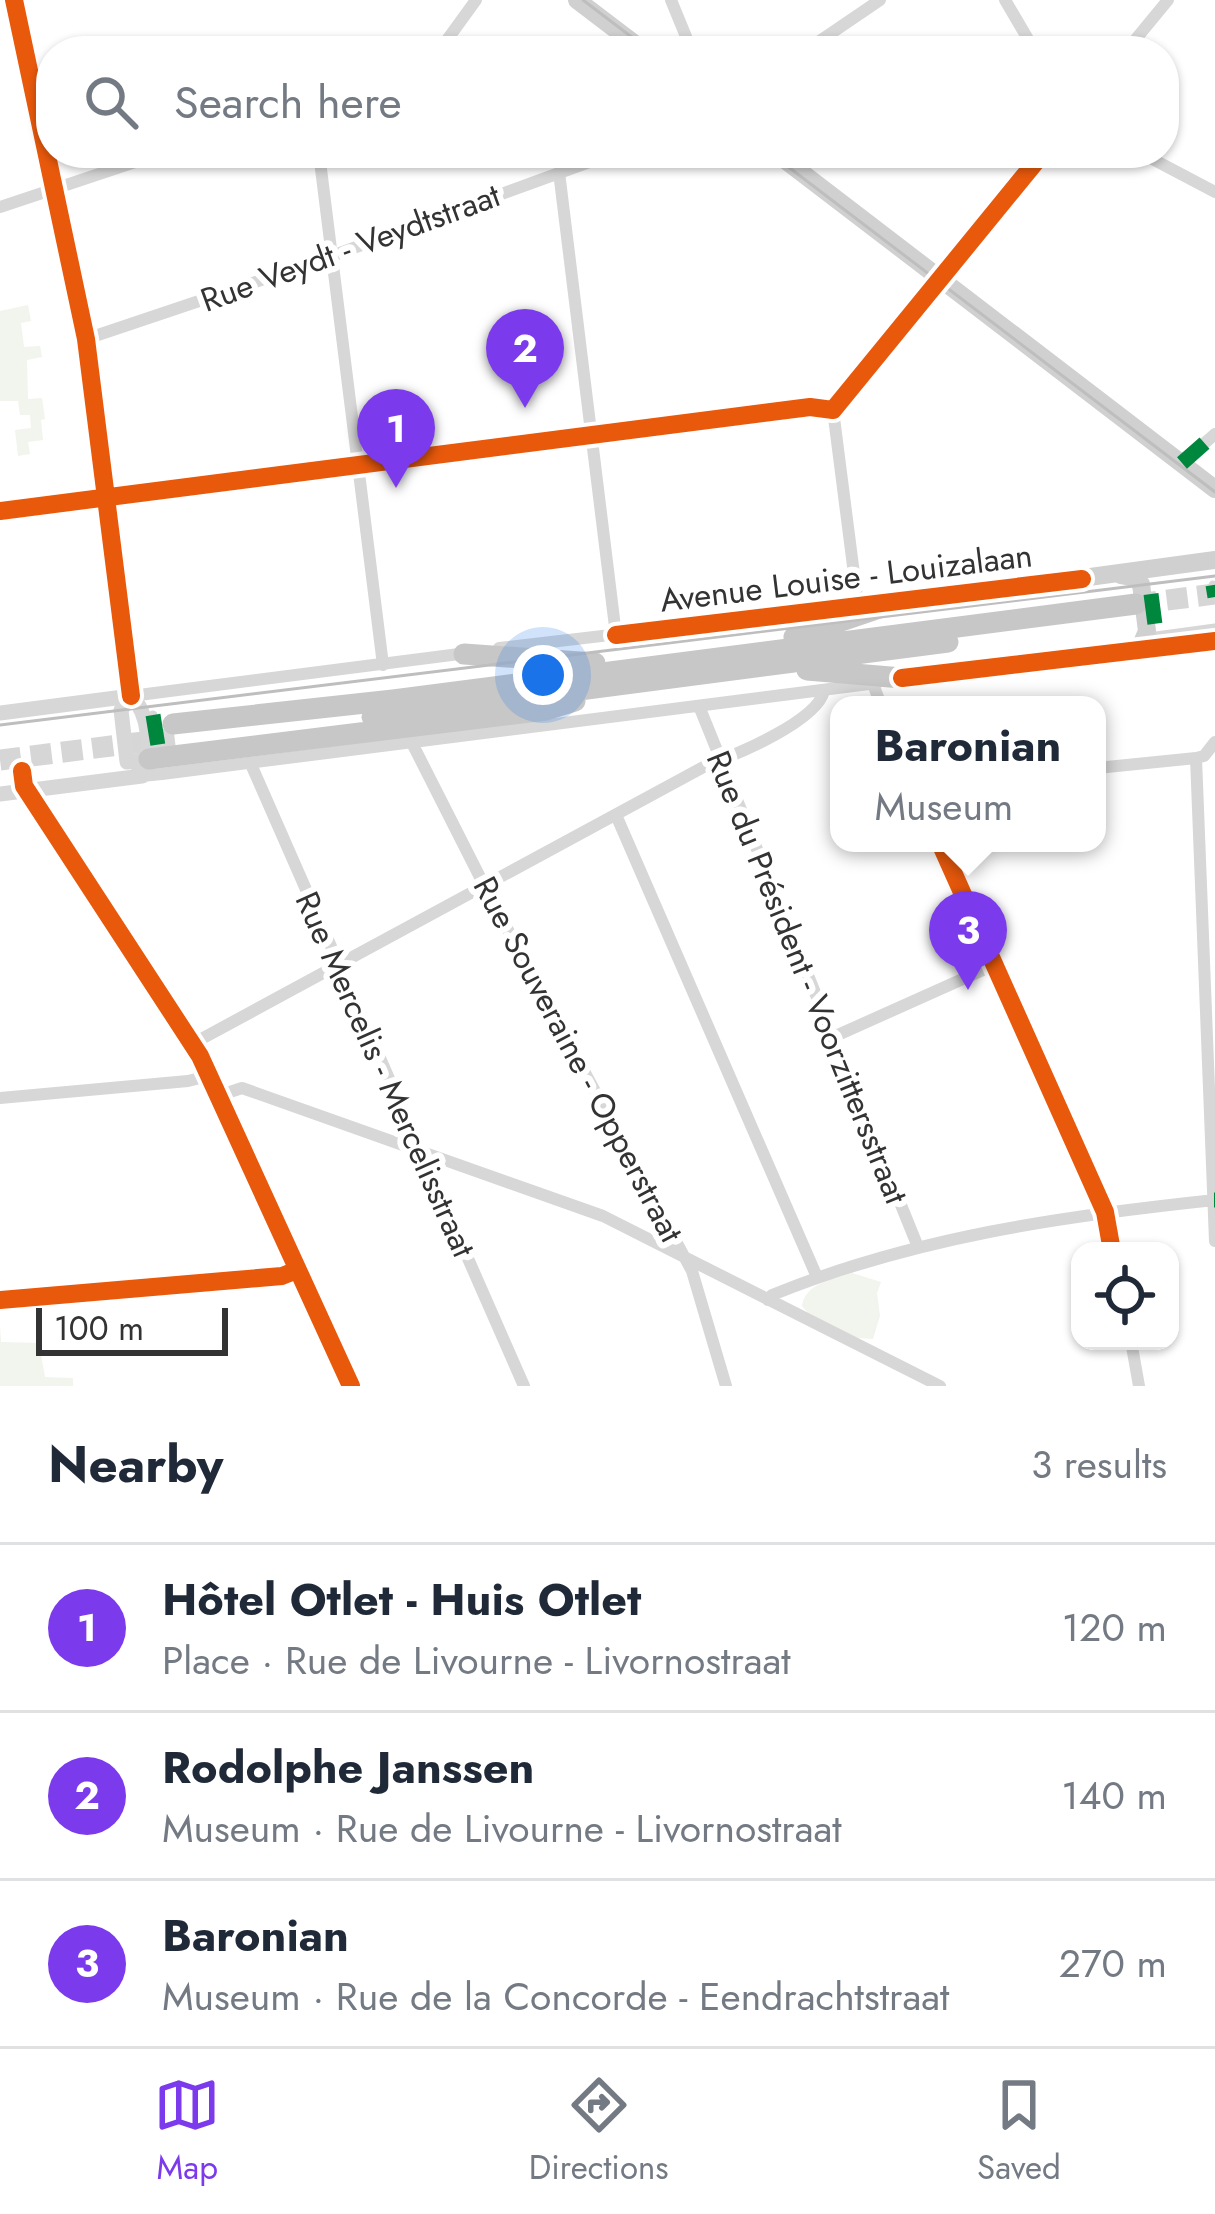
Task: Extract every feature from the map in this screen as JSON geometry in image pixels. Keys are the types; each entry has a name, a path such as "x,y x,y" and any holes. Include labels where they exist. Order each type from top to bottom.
{"highway":[{"name":"Avenue Louise - Louizalaan","path":"166,721 632,675 1146,600"},
{"path":"750,660 891,604"},
{"path":"464,654 632,675"},
{"path":"750,660 902,678"},
{"path":"140,766 526,720 632,675"}],"main road":[{"path":"577,0 624,36"},
{"path":"796,168 1215,489"},
{"name":"Avenue Louise - Louizalaan","path":"891,604 1215,560"},
{"path":"1117,574 1141,584 1147,631 1153,638"},
{"path":"902,678 1153,638 1215,641"}],"street":[{"path":"14,0 36,110"},
{"path":"450,36 476,0"},
{"path":"671,0 686,36"},
{"path":"827,36 880,0"},
{"path":"1005,0 1026,36"},
{"path":"1138,36 1168,0"},
{"path":"48,168 86,339 131,696 142,707 140,766"},
{"path":"0,207 117,168"},
{"path":"321,168 382,665"},
{"name":"Rue Veydt - Veydtstraat","path":"86,339 571,168"},
{"path":"858,605 832,410 1031,168"},
{"path":"1170,168 1215,192"},
{"path":"559,172 616,634"},
{"path":"0,511 810,407 832,410"},
{"path":"1182,463 1215,434"},
{"path":"1146,600 1153,638 1215,628"},
{"name":"Avenue Louise - Louizalaan","path":"0,712 891,604"},
{"path":"0,794 140,766 250,762 526,720 699,706 902,678"},
{"path":"873,684 877,696"},
{"path":"191,1044 805,716 822,700 824,691"},
{"name":"Rue du Président - Voorzittersstraat","path":"699,706 918,1247"},
{"name":"Rue Souveraine - Opperstraat","path":"411,741 692,1271 726,1386"},
{"path":"1106,767 1196,758 1204,756 1215,742"},
{"path":"1196,758 1211,1020 1215,1241"},
{"name":"Rue Mercelis - Mercelisstraat","path":"250,762 524,1386"},
{"path":"28,790 191,1044 351,1386"},
{"path":"616,814 817,1277"},
{"path":"944,852 1105,1212 1110,1242"},
{"path":"831,1038 994,965"},
{"path":"0,1098 188,1082 208,1076"},
{"path":"218,1096 242,1088 252,1091 603,1216 940,1386"},
{"path":"768,1300 772,1294 817,1277 1001,1227 1214,1200"},
{"path":"0,1300 282,1276 297,1270"},
{"path":"1133,1350 1139,1386"}],"shaded area":[{"path":"28,305 31,321 21,323 24,347 40,346 42,357 27,360 28,399 42,398 45,419 41,420 43,440 28,442 30,454 18,456 15,430 31,428 30,415 20,415 18,401 0,401 0,311"},
{"path":"852,1273 881,1282 877,1293 880,1316 873,1339 857,1338 802,1306 814,1287"},
{"path":"0,1325 1,1342 39,1343 45,1377 73,1378 73,1386 0,1386"}],"tunnel":[{"path":"1136,604 1215,594"},
{"path":"0,760 175,738"}],"tram line":[{"path":"583,0 630,36"},
{"path":"790,168 1215,492"},
{"path":"0,725 1215,576"}],"marked path":[{"path":"1182,463 1215,434"},
{"path":"1213,585 1215,597"},
{"path":"1151,594 1156,632"},
{"path":"153,715 159,752"}],"cycle path":[{"path":"14,0 36,104"},
{"path":"50,168 86,339 131,696"},
{"path":"0,511 810,407 833,410 1031,168"},
{"path":"616,635 1082,579"},
{"path":"902,678 1215,641"},
{"path":"22,771 24,786 200,1056 351,1386"},
{"path":"944,852 1105,1212 1110,1242"},
{"path":"0,1300 282,1276 297,1270"}],"place":[{"name":"Rodolphe Janssen","path":"525,408"},
{"name":"Hôtel Otlet - Huis Otlet","path":"396,488"},
{"name":"Baronian","path":"968,990"}]}
